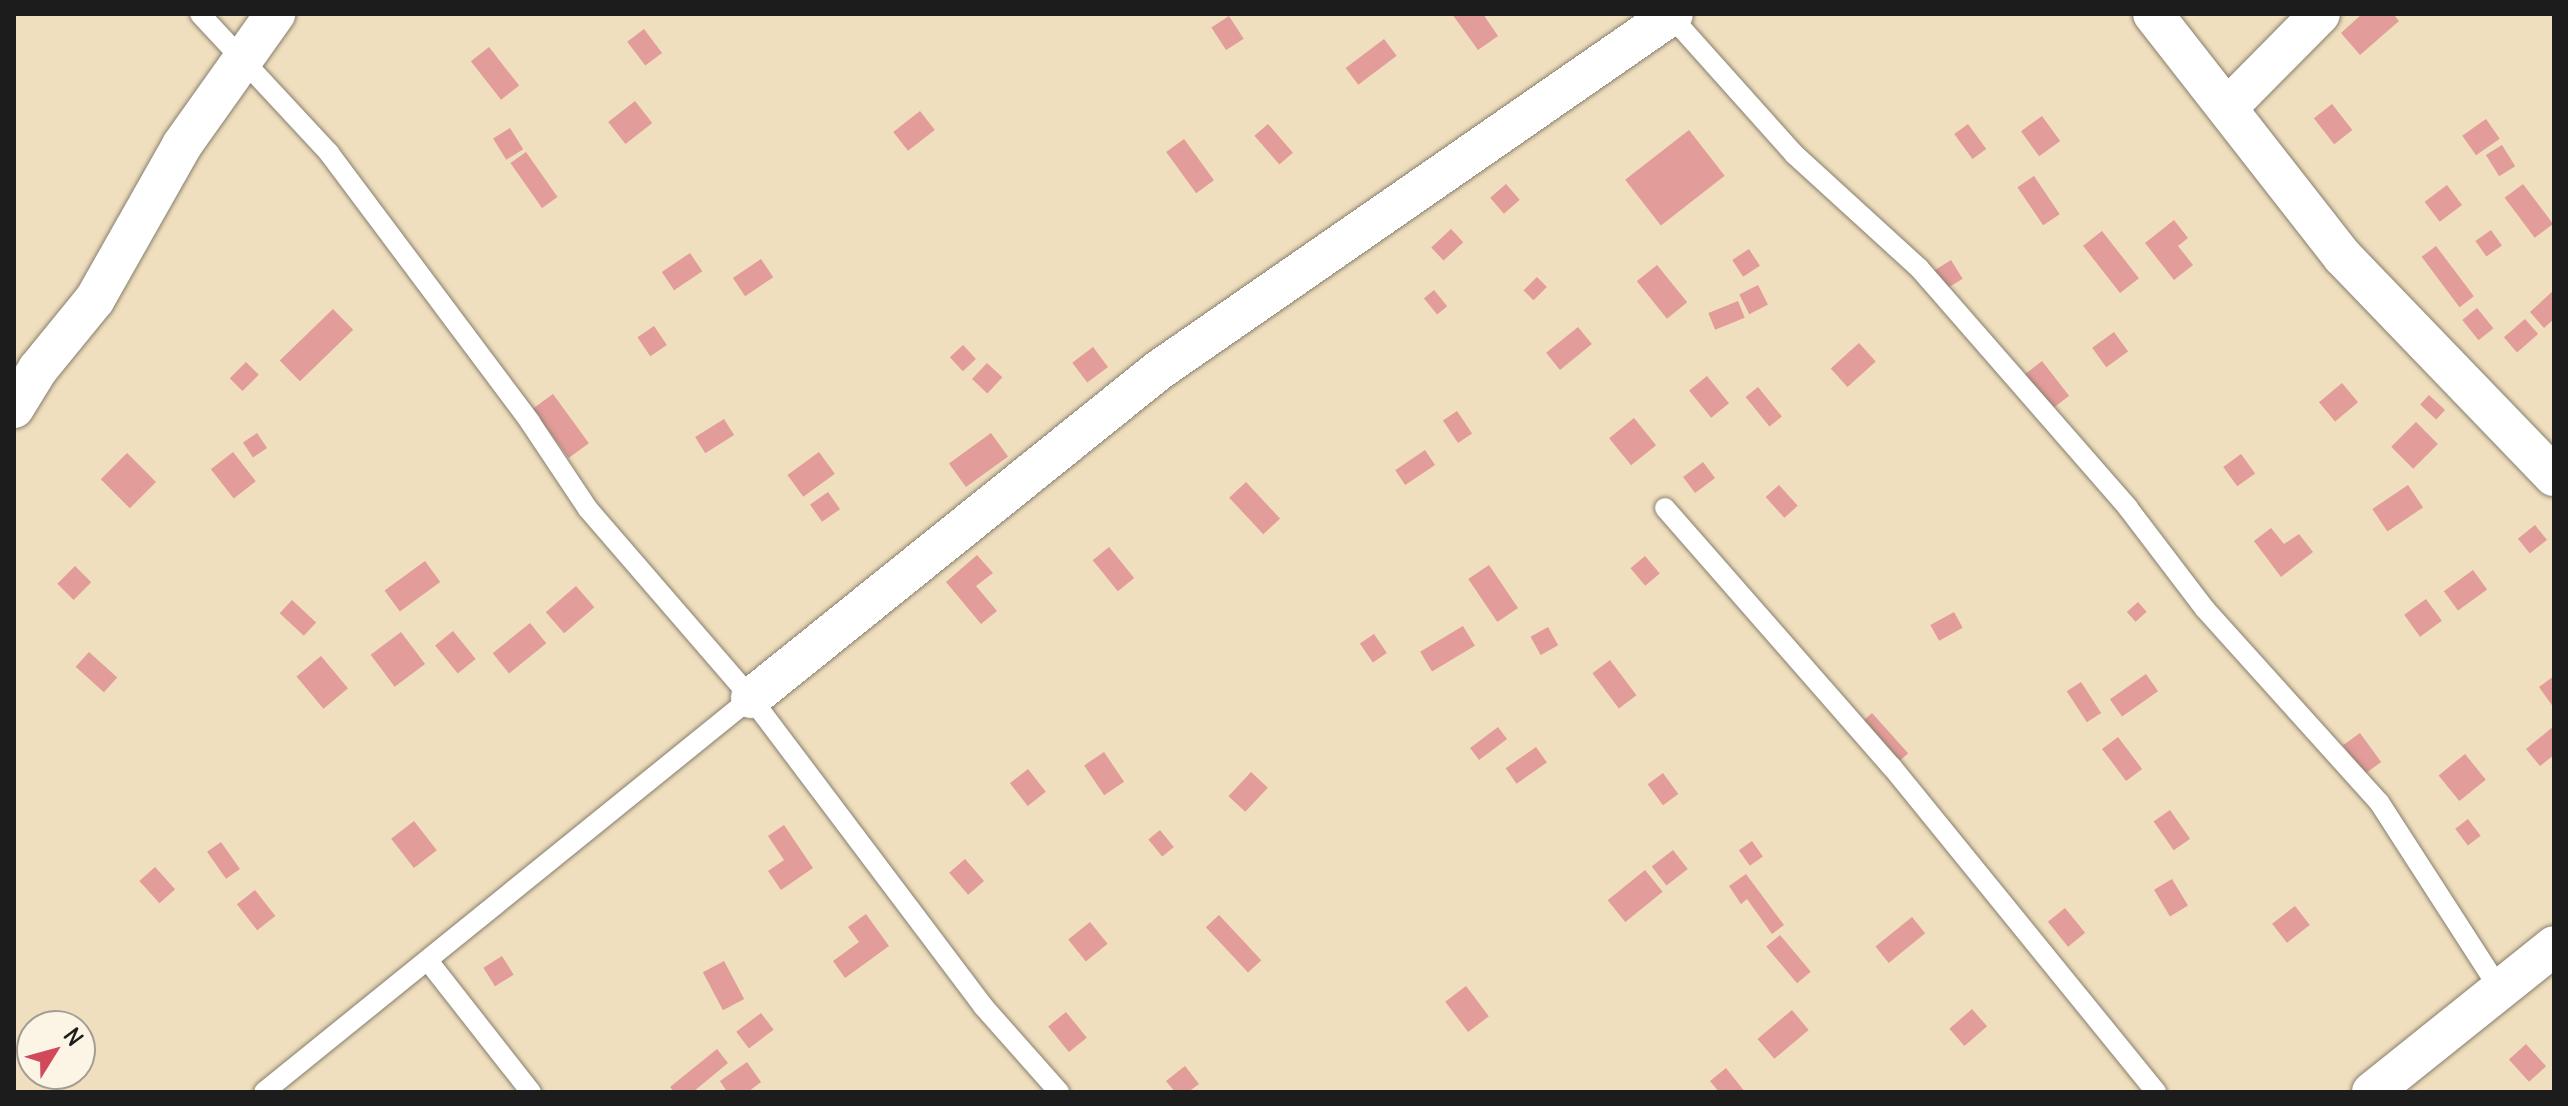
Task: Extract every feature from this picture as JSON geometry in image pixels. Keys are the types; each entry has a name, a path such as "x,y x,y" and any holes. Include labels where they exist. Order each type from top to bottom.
{"street":[{"path":"14,408 38,369 95,299 174,157 275,14"},
{"path":"2153,14 2343,257 2554,476"},
{"path":"2227,108 2320,14"},
{"path":"751,698 1159,370 1671,15"},
{"path":"2372,1092 2554,946"}],"lane":[{"path":"200,14 240,62 329,153 530,422 588,509 751,698 983,1006 1059,1092"},
{"path":"1671,15 1794,154 1919,268 2128,508 2205,609 2379,802 2499,988"},
{"path":"1665,508 1892,767 2156,1092"},
{"path":"264,1092 429,962 751,698"},
{"path":"429,962 531,1092"}],"building":[{"path":"1452,14 1483,14 1498,36 1478,50"},
{"path":"2362,14 2393,14 2399,21 2360,55 2341,33"},
{"path":"1229,16 1244,39 1226,50 1211,27"},
{"path":"644,29 662,53 645,66 627,42"},
{"path":"1384,39 1397,56 1358,85 1346,68"},
{"path":"489,47 519,86 501,100 471,61"},
{"path":"635,101 652,123 625,144 608,122"},
{"path":"2332,104 2352,130 2334,144 2314,118"},
{"path":"920,111 935,130 908,151 893,132"},
{"path":"2042,116 2060,141 2039,156 2021,131"},
{"path":"2486,119 2500,139 2476,155 2462,136"},
{"path":"1268,124 1293,153 1279,164 1254,136"},
{"path":"1968,124 1986,149 1972,159 1954,134"},
{"path":"510,128 523,149 506,160 493,139"},
{"path":"1689,130 1725,176 1661,226 1625,180"},
{"path":"1184,139 1214,180 1196,193 1166,152"},
{"path":"2502,145 2515,166 2499,176 2486,155"},
{"path":"526,152 558,197 542,208 510,163"},
{"path":"2034,176 2060,214 2043,225 2017,187"},
{"path":"1506,184 1520,200 1504,214 1490,198"},
{"path":"2523,184 2553,224 2535,238 2505,198"},
{"path":"2447,185 2462,205 2440,222 2425,202"},
{"path":"2174,220 2188,238 2178,246 2193,265 2174,280 2145,243"},
{"path":"1451,229 1463,242 1444,261 1431,247"},
{"path":"2491,230 2502,246 2486,256 2475,241"},
{"path":"2102,231 2139,278 2120,293 2083,246"},
{"path":"2436,246 2474,296 2460,307 2422,257"},
{"path":"1749,249 1760,266 1743,277 1732,260"},
{"path":"690,253 702,271 674,290 662,272"},
{"path":"761,259 773,277 745,296 733,278"},
{"path":"1951,260 1963,279 1944,290 1932,272"},
{"path":"1657,265 1687,302 1667,319 1637,281"},
{"path":"1537,277 1547,287 1533,300 1524,290"},
{"path":"1758,285 1768,305 1749,314 1739,295"},
{"path":"1434,290 1447,306 1437,315 1424,298"},
{"path":"2554,290 2554,319 2544,328 2530,312"},
{"path":"1738,301 1745,318 1715,330 1708,313"},
{"path":"2477,308 2493,328 2479,340 2462,320"},
{"path":"333,309 353,330 300,381 280,360"},
{"path":"2525,319 2538,334 2517,352 2504,337"},
{"path":"654,326 667,345 650,356 637,337"},
{"path":"1578,327 1592,344 1560,370 1546,353"},
{"path":"2114,332 2128,351 2106,367 2092,348"},
{"path":"1859,343 1876,362 1847,387 1831,368"},
{"path":"963,345 976,359 963,371 950,357"},
{"path":"1093,347 1108,367 1087,383 1072,363"},
{"path":"2042,361 2069,396 2050,410 2023,376"},
{"path":"246,362 259,375 242,391 230,378"},
{"path":"987,363 1002,377 987,393 972,379"},
{"path":"1707,376 1729,403 1711,418 1689,390"},
{"path":"2342,383 2358,402 2335,421 2319,402"},
{"path":"1758,387 1782,417 1769,427 1746,397"},
{"path":"553,394 589,443 569,458 533,409"},
{"path":"2429,395 2445,410 2436,420 2420,405"},
{"path":"1457,411 1472,433 1458,443 1443,421"},
{"path":"1634,418 1656,445 1631,465 1609,438"},
{"path":"724,419 734,435 705,453 695,437"},
{"path":"2416,422 2438,444 2413,469 2391,447"},
{"path":"257,433 267,448 253,457 243,443"},
{"path":"991,433 1008,456 966,487 949,464"},
{"path":"1425,450 1435,465 1405,485 1395,470"},
{"path":"233,452 256,481 234,498 211,469"},
{"path":"819,452 835,474 803,497 787,475"},
{"path":"127,453 156,482 130,508 101,479"},
{"path":"2241,454 2255,473 2237,486 2223,467"},
{"path":"1703,462 1715,478 1695,493 1683,477"},
{"path":"1246,482 1280,519 1263,534 1229,498"},
{"path":"1779,485 1798,506 1784,518 1766,497"},
{"path":"2408,485 2423,507 2387,531 2372,509"},
{"path":"828,492 840,509 822,522 810,505"},
{"path":"2535,525 2547,540 2530,554 2518,539"},
{"path":"2271,528 2284,544 2299,534 2313,552 2281,577 2254,541"},
{"path":"1109,547 1134,578 1118,591 1093,560"},
{"path":"977,555 993,573 976,586 997,611 981,624 946,582"},
{"path":"1645,556 1660,574 1645,586 1630,568"},
{"path":"425,561 440,582 400,611 385,590"},
{"path":"1489,565 1518,608 1497,622 1468,579"},
{"path":"75,566 91,582 74,600 57,584"},
{"path":"2473,570 2487,589 2458,611 2444,591"},
{"path":"576,586 594,607 564,633 546,612"},
{"path":"2426,599 2442,621 2420,637 2404,615"},
{"path":"292,600 316,623 304,636 280,613"},
{"path":"2138,602 2147,612 2136,622 2127,612"},
{"path":"1954,612 1963,628 1939,641 1930,625"},
{"path":"530,623 546,643 509,673 493,653"},
{"path":"1463,626 1475,646 1432,671 1420,652"},
{"path":"1548,627 1558,645 1541,655 1531,637"},
{"path":"453,631 476,659 458,673 435,645"},
{"path":"401,632 425,664 395,687 371,655"},
{"path":"1374,634 1387,653 1373,663 1360,644"},
{"path":"89,652 117,677 104,692 76,667"},
{"path":"321,656 348,688 323,709 296,677"},
{"path":"1610,660 1636,695 1619,708 1592,673"},
{"path":"2146,674 2158,691 2122,716 2110,699"},
{"path":"2554,676 2554,708 2539,687"},
{"path":"2081,682 2101,713 2087,722 2067,691"},
{"path":"1872,713 1908,753 1893,767 1857,726"},
{"path":"2554,726 2554,755 2540,766 2526,749"},
{"path":"1498,727 1507,739 1479,760 1470,748"},
{"path":"2360,733 2381,762 2364,774 2343,745"},
{"path":"2118,737 2142,769 2126,781 2102,749"},
{"path":"1536,747 1547,763 1517,784 1506,768"},
{"path":"1104,752 1124,782 1104,795 1084,765"},
{"path":"2465,754 2486,780 2459,801 2439,775"},
{"path":"1028,769 1046,792 1028,806 1010,783"},
{"path":"1251,772 1268,788 1245,812 1228,796"},
{"path":"1663,773 1678,794 1663,805 1648,784"},
{"path":"2170,810 2190,839 2174,850 2154,821"},
{"path":"2468,819 2481,836 2468,845 2455,829"},
{"path":"414,821 437,850 414,868 391,839"},
{"path":"784,825 813,868 781,890 768,871 784,860 768,836"},
{"path":"1160,830 1174,847 1162,857 1148,839"},
{"path":"1752,841 1763,857 1750,866 1739,850"},
{"path":"221,842 240,869 226,879 207,852"},
{"path":"1673,850 1688,869 1666,886 1652,867"},
{"path":"965,859 984,881 968,895 949,873"},
{"path":"155,867 175,889 159,903 139,881"},
{"path":"1645,870 1663,892 1625,922 1608,900"},
{"path":"1746,874 1784,925 1772,934 1747,899 1741,904 1729,886"},
{"path":"2172,879 2188,906 2170,916 2154,890"},
{"path":"255,890 275,916 257,930 237,904"},
{"path":"2295,906 2310,925 2287,943 2272,924"},
{"path":"2065,908 2085,933 2068,947 2048,922"},
{"path":"866,914 889,946 845,978 833,961 859,942 848,927"},
{"path":"1219,915 1261,960 1248,973 1206,927"},
{"path":"1912,917 1925,933 1889,963 1875,947"},
{"path":"1090,922 1108,944 1086,961 1068,940"},
{"path":"1780,935 1811,972 1797,983 1766,947"},
{"path":"502,956 514,975 495,986 483,968"},
{"path":"724,961 744,999 723,1010 703,972"},
{"path":"1466,986 1489,1016 1468,1032 1445,1002"},
{"path":"1972,1009 1987,1026 1964,1046 1949,1029"},
{"path":"1792,1010 1809,1030 1774,1059 1758,1039"},
{"path":"1066,1012 1087,1038 1069,1052 1048,1026"},
{"path":"761,1013 774,1030 749,1048 736,1032"},
{"path":"2526,1044 2546,1066 2529,1082 2509,1059"},
{"path":"717,1049 728,1063 693,1092 674,1092 670,1087"},
{"path":"747,1062 761,1082 748,1092 727,1092 720,1081"},
{"path":"1185,1066 1199,1084 1188,1092 1175,1092 1166,1081"},
{"path":"1726,1068 1745,1092 1719,1092 1710,1081"}]}
